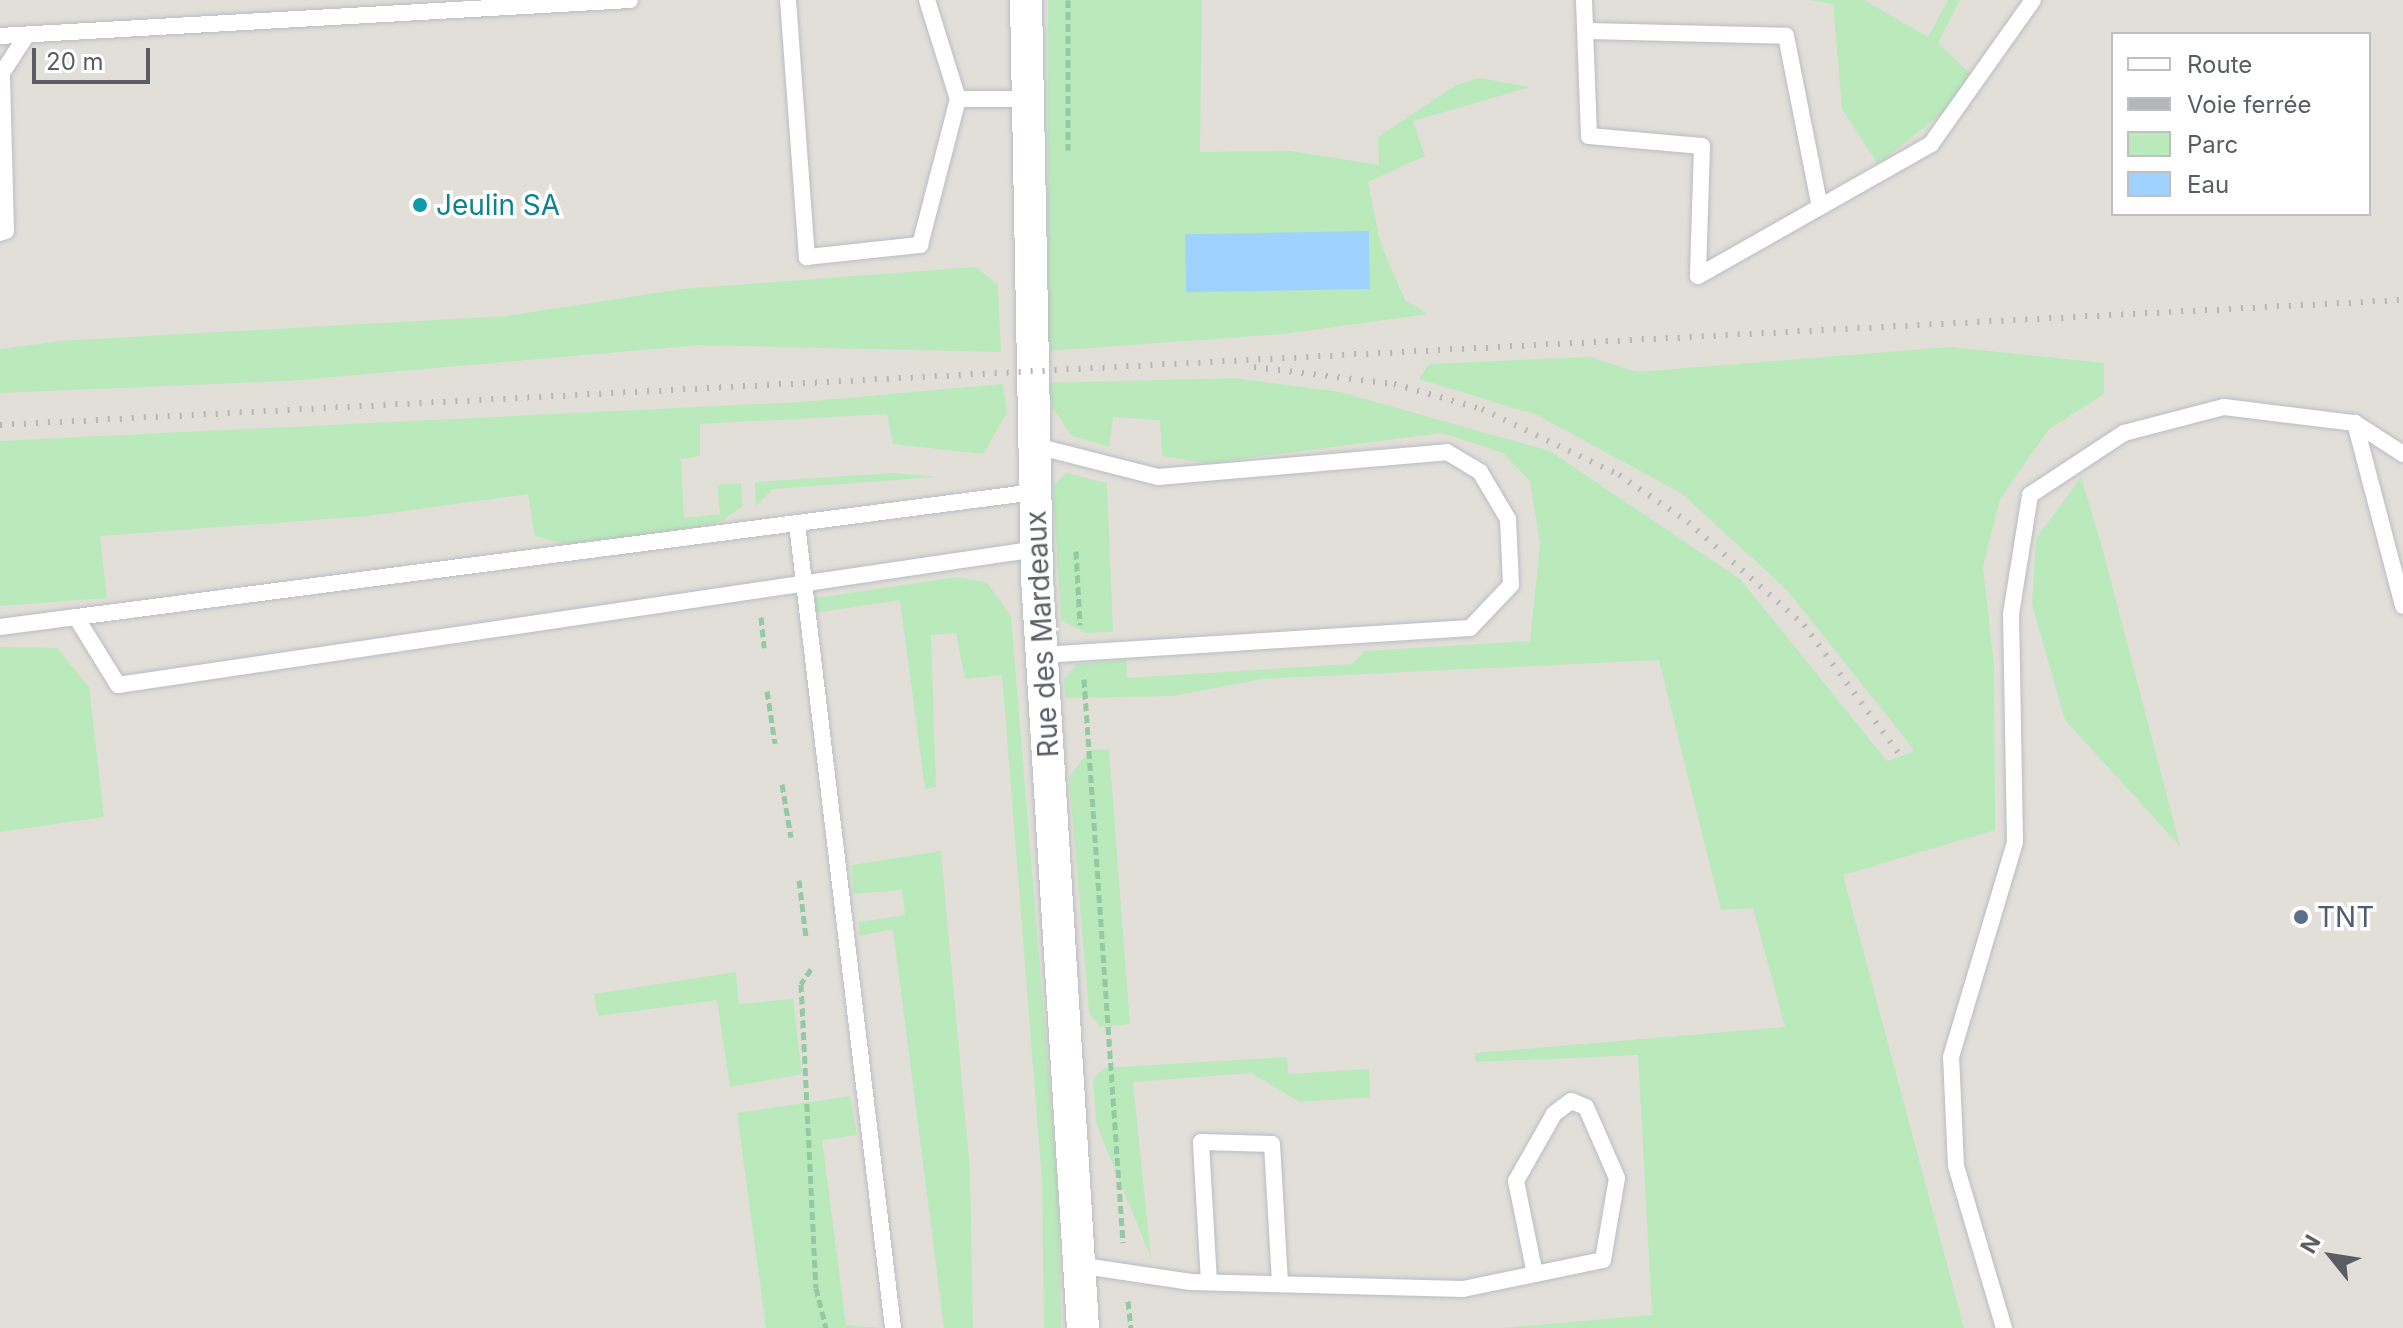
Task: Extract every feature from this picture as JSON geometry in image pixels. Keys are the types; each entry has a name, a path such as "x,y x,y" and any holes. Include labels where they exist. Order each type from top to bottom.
{"street":[{"name":"Rue des Mardeaux","path":"1026,0 1032,445 1042,655 1084,1266 1083,1328"},
{"name":"Rue des Mardeaux","path":"1084,1266 1095,1328"}],"lane":[{"path":"0,36 630,0"},
{"path":"788,0 807,257 920,245 958,99 927,0"},
{"path":"1584,0 1589,136 1702,146 1698,276 1931,144 2033,0"},
{"path":"1586,31 1786,36 1820,207"},
{"path":"0,233 6,231 2,73 26,36"},
{"path":"958,99 1026,99"},
{"path":"2004,1328 1956,1166 1951,1057 2015,842 2011,614 2030,495 2124,433 2224,407 2355,423 2403,454"},
{"path":"2355,423 2403,606"},
{"path":"1032,445 1158,477 1447,452 1480,472 1508,519 1511,585 1470,628 1042,655"},
{"path":"0,627 1035,492"},
{"path":"797,524 893,1328"},
{"path":"76,617 118,685 1037,549"},
{"path":"1084,1266 1209,1282 1463,1289 1603,1260 1617,1178 1586,1107 1571,1101 1554,1114 1516,1181 1535,1274"},
{"path":"1209,1282 1201,1142 1272,1144 1280,1284"}],"path":[{"path":"1068,0 1068,166"},
{"path":"1076,548 1131,1328"},
{"path":"759,602 764,648"},
{"path":"767,691 775,743"},
{"path":"782,784 791,837"},
{"path":"799,880 806,937"},
{"path":"811,969 801,984 817,1194 816,1288 826,1328"}],"shaded area":[{"path":"0,0 2403,0 2403,1328 0,1328"}],"green space":[{"path":"1048,0 1202,0 1200,152 1291,151 1379,165 1378,137 1456,85 1479,78 1530,87 1413,121 1425,156 1368,182 1380,242 1405,300 1428,314 1283,334 1048,351","holes":["1369,232 1370,289 1185,237"]},
{"path":"1810,0 1864,0 1928,37 1948,0 1960,0 1938,43 1980,83 1878,164 1842,109 1833,4"},
{"path":"976,267 998,285 1001,352 699,345 287,381 0,393 0,349 60,341 506,316 682,289"},
{"path":"1951,347 2104,363 2104,394 2049,429 2000,499 1983,566 1994,665 1995,830 1843,875 1964,1328 1500,1328 1652,1315 1638,1055 1475,1062 1475,1053 1785,1027 1753,908 1721,910 1659,660 1262,679 1173,696 1065,698 1064,679 1077,664 1127,660 1127,678 1352,664 1365,651 1530,641 1540,544 1530,481 1503,453 1442,433 1208,463 1162,456 1160,420 1113,417 1109,447 1072,436 1052,407 1049,383 1235,378 1340,392 1550,451 1740,579 1887,761 1914,751 1787,590 1681,493 1537,415 1419,379 1429,364 1590,357 1637,372"},
{"path":"1003,384 1007,413 983,454 893,444 887,414 700,424 700,456 681,459 684,518 720,514 717,485 741,483 743,506 720,522 685,530 568,545 535,536 528,494 368,516 100,536 107,598 0,606 0,441 801,402"},
{"path":"894,473 936,477 773,489 756,506 755,482"},
{"path":"1066,473 1107,483 1113,632 1086,633 1061,620 1053,486"},
{"path":"2081,477 2180,846 2065,720 2032,604 2036,539"},
{"path":"957,577 987,583 1011,616 1058,1188 1061,1328 1044,1328 1042,1181 1002,675 965,679 956,633 931,635 936,787 925,789 900,600 814,613 815,598"},
{"path":"0,647 57,648 89,687 104,817 0,832"},
{"path":"1109,749 1130,1024 1100,1027 1089,1013 1069,777 1090,750"},
{"path":"941,851 970,1170 973,1328 944,1328 893,929 859,936 859,922 905,915 902,890 853,894 852,865"},
{"path":"736,972 739,1004 793,999 802,1074 730,1087 717,1000 598,1016 594,994"},
{"path":"1287,1057 1288,1074 1369,1069 1370,1097 1300,1102 1251,1073 1133,1082 1151,1258 1096,1123 1093,1079 1104,1068"},
{"path":"850,1096 857,1135 822,1140 846,1325 880,1328 766,1328 737,1113"}],"water":[{"path":"1369,231 1370,289 1186,292 1185,234"}],"railway":[{"path":"0,425 2403,300"},
{"path":"1254,367 1394,384 1482,409 1619,475 1688,522 1804,625 1899,754"}],"place":[{"name":"Jeulin SA","path":"420,205"},
{"name":"TNT","path":"2301,917"}]}
